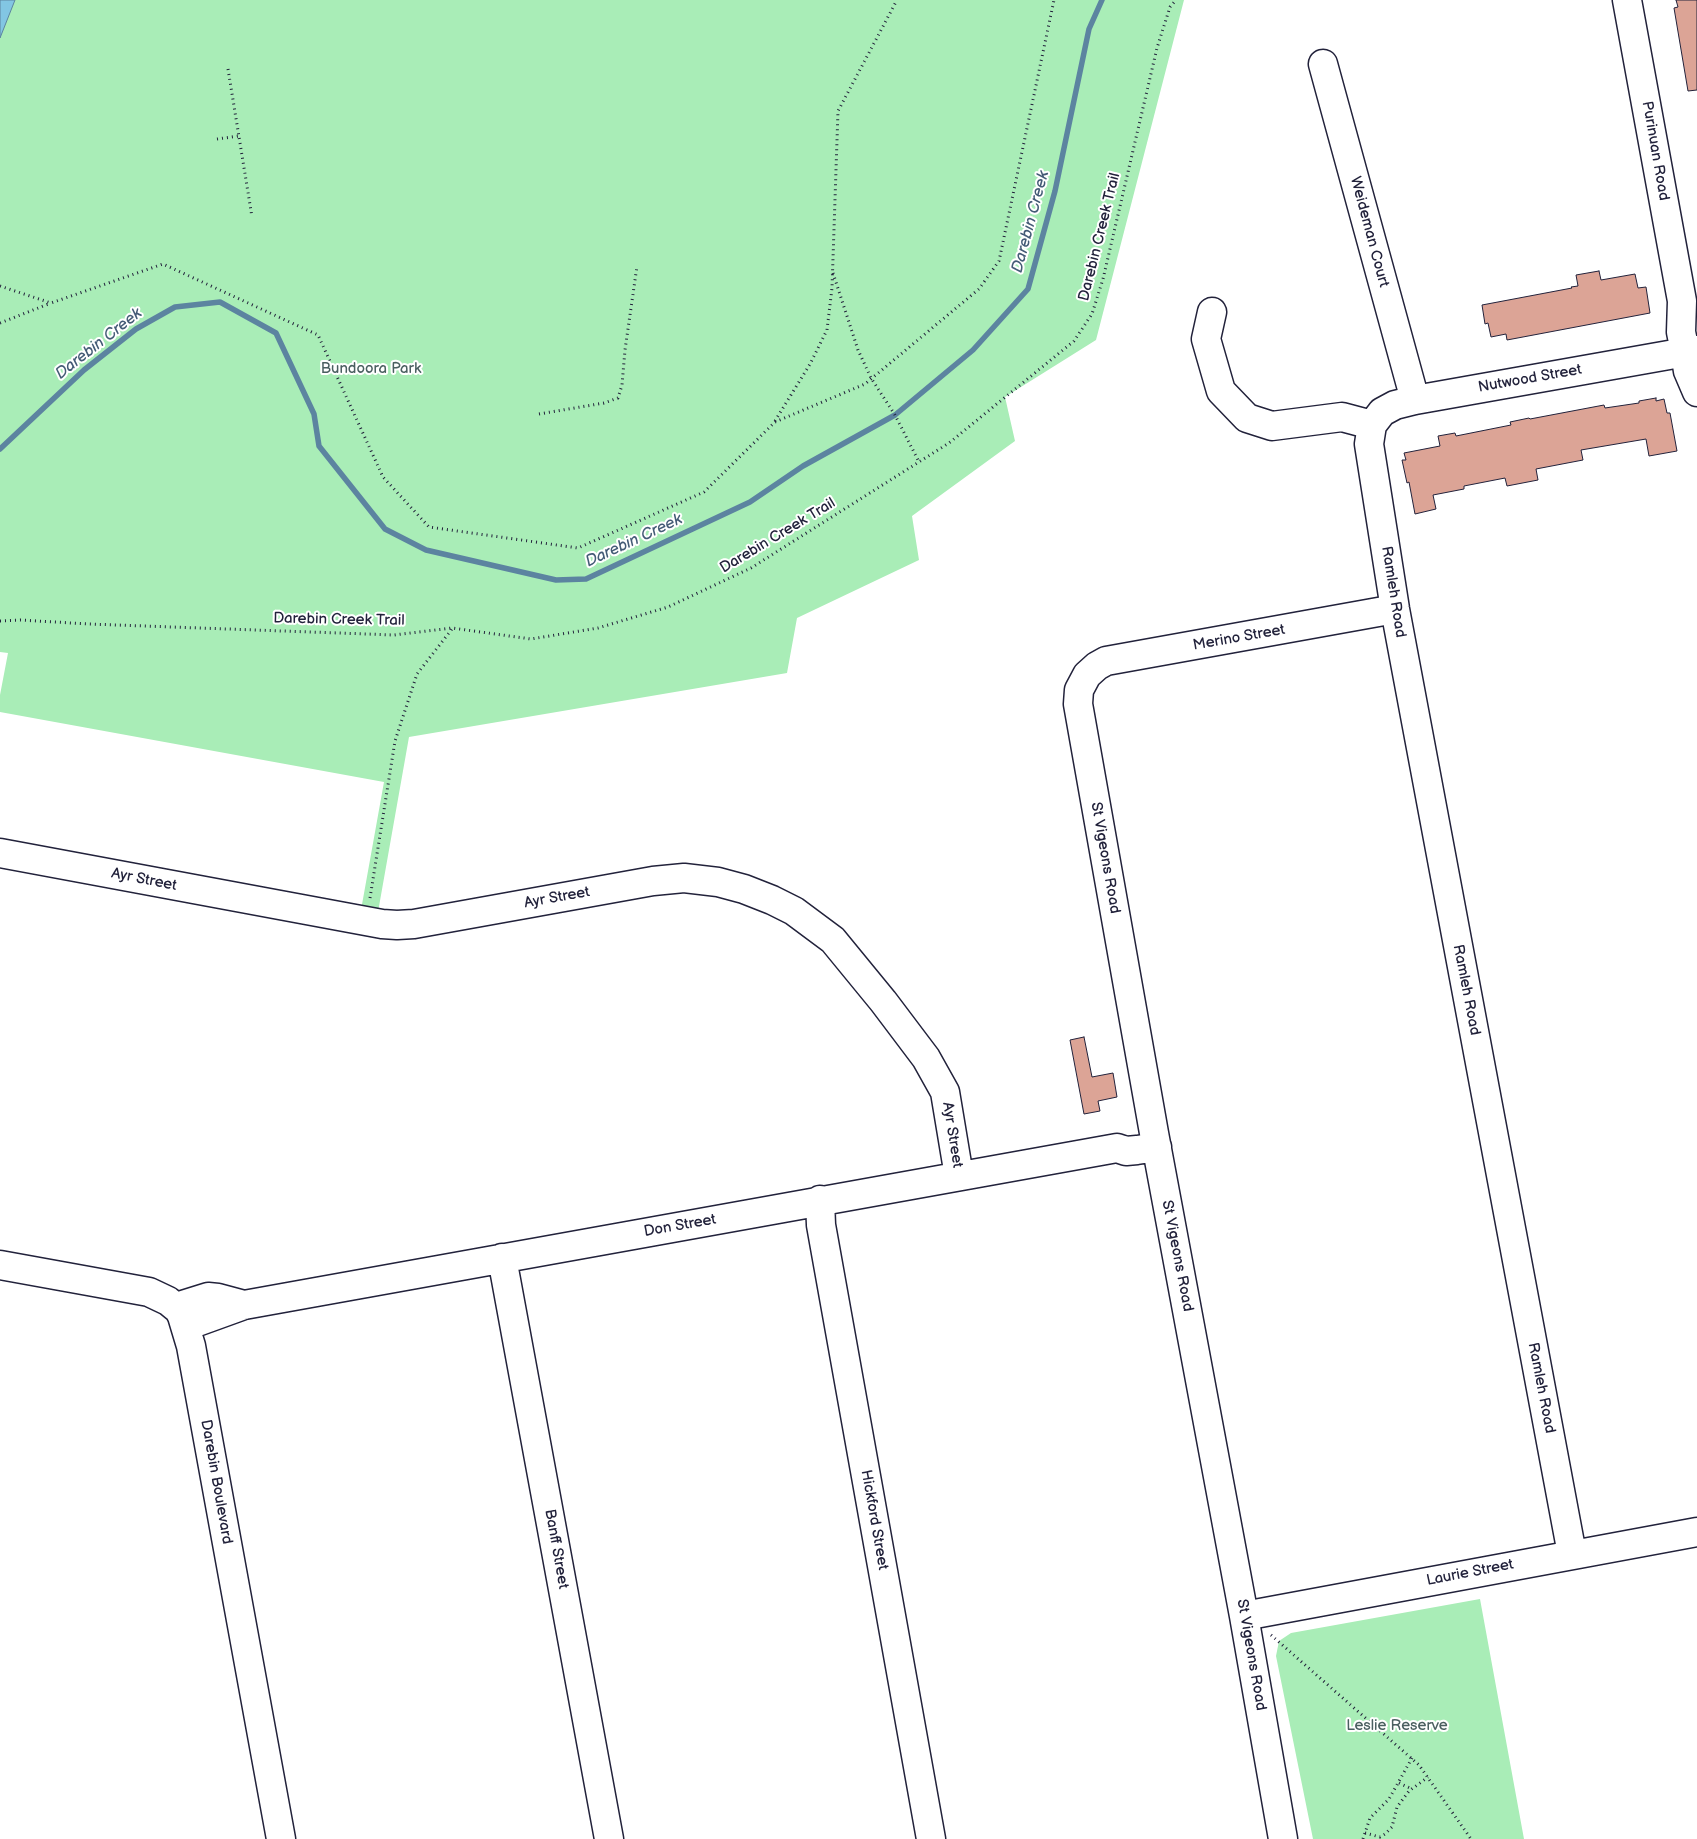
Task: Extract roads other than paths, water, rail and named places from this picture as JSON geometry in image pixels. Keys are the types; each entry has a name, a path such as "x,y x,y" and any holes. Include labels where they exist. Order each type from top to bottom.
{"street":[{"name":"Purinuan Road","path":"1627,0 1682,301 1682,332 1693,347 1688,371 1697,392"},
{"name":"Weideman Court","path":"1323,64 1415,400"},
{"path":"1212,312 1206,339 1221,391 1247,418 1272,426 1342,417 1372,425"},
{"name":"Nutwood Street","path":"1372,425 1382,412 1395,405 1415,400 1693,347"},
{"name":"Ramleh Road","path":"1372,425 1369,444 1395,609 1572,1554"},
{"name":"Merino Street","path":"1087,675 1106,661 1395,609"},
{"name":"St Vigeons Road","path":"1087,675 1079,690 1078,704 1283,1839"},
{"name":"Ayr Street","path":"0,853 397,925 414,924 653,881 684,878 726,884 744,889 794,911 833,940 883,1001 926,1058 945,1092 959,1176"},
{"name":"Don Street","path":"181,1316 208,1297 244,1305 1116,1148 1135,1137 1156,1140"},
{"name":"Hickford Street","path":"820,1200 821,1225 931,1839"},
{"name":"Banff Street","path":"502,1258 609,1839"},
{"path":"0,1265 148,1292 168,1301 181,1316"},
{"name":"Darebin Boulevard","path":"181,1316 193,1355 281,1839"},
{"name":"Laurie Street","path":"1244,1616 1697,1532"}],"water":[{"path":"0,0 15,0 0,38"}],"waterway":[{"name":"Darebin Creek","path":"0,449 84,370 136,329 175,307 220,302 276,333 314,414 319,446 385,529 426,550 556,580 586,579 750,502 803,466 895,415 973,350 1028,289 1055,191 1089,29 1102,0"}],"park label":[{"name":"Bundoora Park","path":"371,369"},
{"name":"Leslie Reserve","path":"1397,1726"}]}
